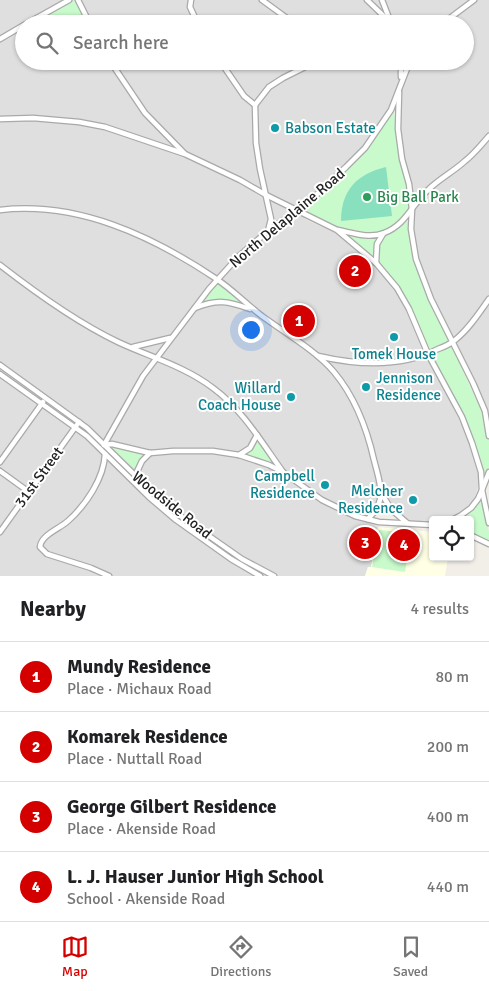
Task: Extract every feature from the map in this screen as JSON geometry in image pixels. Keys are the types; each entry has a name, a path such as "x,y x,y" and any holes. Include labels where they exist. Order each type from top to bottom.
{"street":[{"path":"42,15 69,0"},
{"path":"78,0 86,15"},
{"path":"191,0 190,6 194,15"},
{"path":"262,0 283,15"},
{"path":"367,0 383,15"},
{"path":"382,0 388,15"},
{"path":"462,8 466,0"},
{"path":"453,15 474,0"},
{"path":"0,39 2,35 15,29"},
{"path":"116,70 145,113 185,154"},
{"path":"226,70 244,96 255,105"},
{"path":"268,231 271,219 256,143 255,105 269,88 299,70"},
{"path":"400,70 398,128 402,159 409,184 412,209 411,229 416,259 431,299 487,413 489,436"},
{"name":"North Delaplaine Road","path":"104,445 142,376 217,279 268,231 298,210 332,181 365,148 391,110 406,70"},
{"path":"0,118 33,118 79,122 105,127 185,154 337,230 376,263 404,299 428,354 462,417 472,443 481,472 482,490 489,523"},
{"path":"337,230 369,235 383,234 395,228 406,218 419,198 429,188 466,161 489,136"},
{"path":"2,211 24,209 54,211 100,220 156,243 217,279 254,310 318,356 347,389 360,413 371,446 382,494 391,510 408,524"},
{"path":"376,263 377,244 383,234"},
{"path":"0,265 72,316 116,341 186,371 214,388 235,406 283,472"},
{"path":"318,356 341,362 382,363 406,360 428,354 453,342 472,322 489,299"},
{"path":"192,310 221,301 254,310"},
{"path":"132,347 170,338"},
{"name":"Woodside Road","path":"0,365 79,422 170,507 242,559 274,576"},
{"name":"Woodside Road","path":"0,374 75,427 93,442 132,482 176,520 260,576"},
{"path":"0,462 46,398"},
{"name":"31st Street","path":"0,532 79,422"},
{"path":"239,455 250,448 257,435"},
{"path":"109,576 91,568 47,554 40,547 43,539 66,523 87,501 96,485 106,455 104,445 112,444 150,453 213,450 239,455 283,472 322,500 343,510 368,519 429,525"},
{"path":"132,482 142,461 150,453"},
{"path":"0,471 28,492"},
{"path":"460,516 471,508 482,490 489,472"},
{"path":"368,519 377,510 382,494"},
{"path":"474,537 489,544"}],"shaded area":[{"path":"0,0 489,0 489,412 439,310 417,252 414,226 415,210 403,153 400,105 390,105 362,148 300,205 305,219 337,234 345,240 387,278 400,297 423,349 470,441 479,475 479,484 474,500 467,509 455,516 429,516 429,523 410,522 401,517 391,507 385,496 378,499 377,505 368,515 367,522 378,527 371,568 368,567 365,576 0,576"},
{"path":"378,527 429,532 429,561 447,561 445,576 365,576 368,567 371,567"}],"green space":[{"path":"75,0 78,2 83,15 49,15"},
{"name":"Big Ball Park","path":"394,110 396,141 409,201 408,212 396,225 375,233 343,229 309,214 307,211 308,206 370,146"},
{"name":"Big Ball Park","path":"386,167 392,216 341,221 344,200 353,185 367,174"},
{"path":"406,221 409,222 411,249 418,273 481,410 489,419 489,467 485,475 463,415 427,346 405,296 380,264 349,237 350,235 380,235 393,230"},
{"path":"217,284 244,304 220,299 201,303"},
{"path":"258,442 274,466 247,455"},
{"path":"112,446 143,454 144,456 136,467 133,468 111,448"},
{"path":"479,502 482,503 489,532 489,541 474,535 474,516 463,516"},
{"path":"379,530 411,533 405,572 372,567"}],"place":[{"name":"Babson Estate","path":"275,128"},
{"name":"Big Ball Park","path":"367,197"},
{"name":"Komarek Residence","path":"355,271"},
{"name":"Mundy Residence","path":"299,321"},
{"name":"Tomek House","path":"394,337"},
{"name":"Jennison Residence","path":"366,387"},
{"name":"Willard Coach House","path":"291,397"},
{"name":"Campbell Residence","path":"325,485"},
{"name":"Melcher Residence","path":"413,500"},
{"name":"George Gilbert Residence","path":"365,543"},
{"name":"L. J. Hauser Junior High School","path":"404,545"}]}
